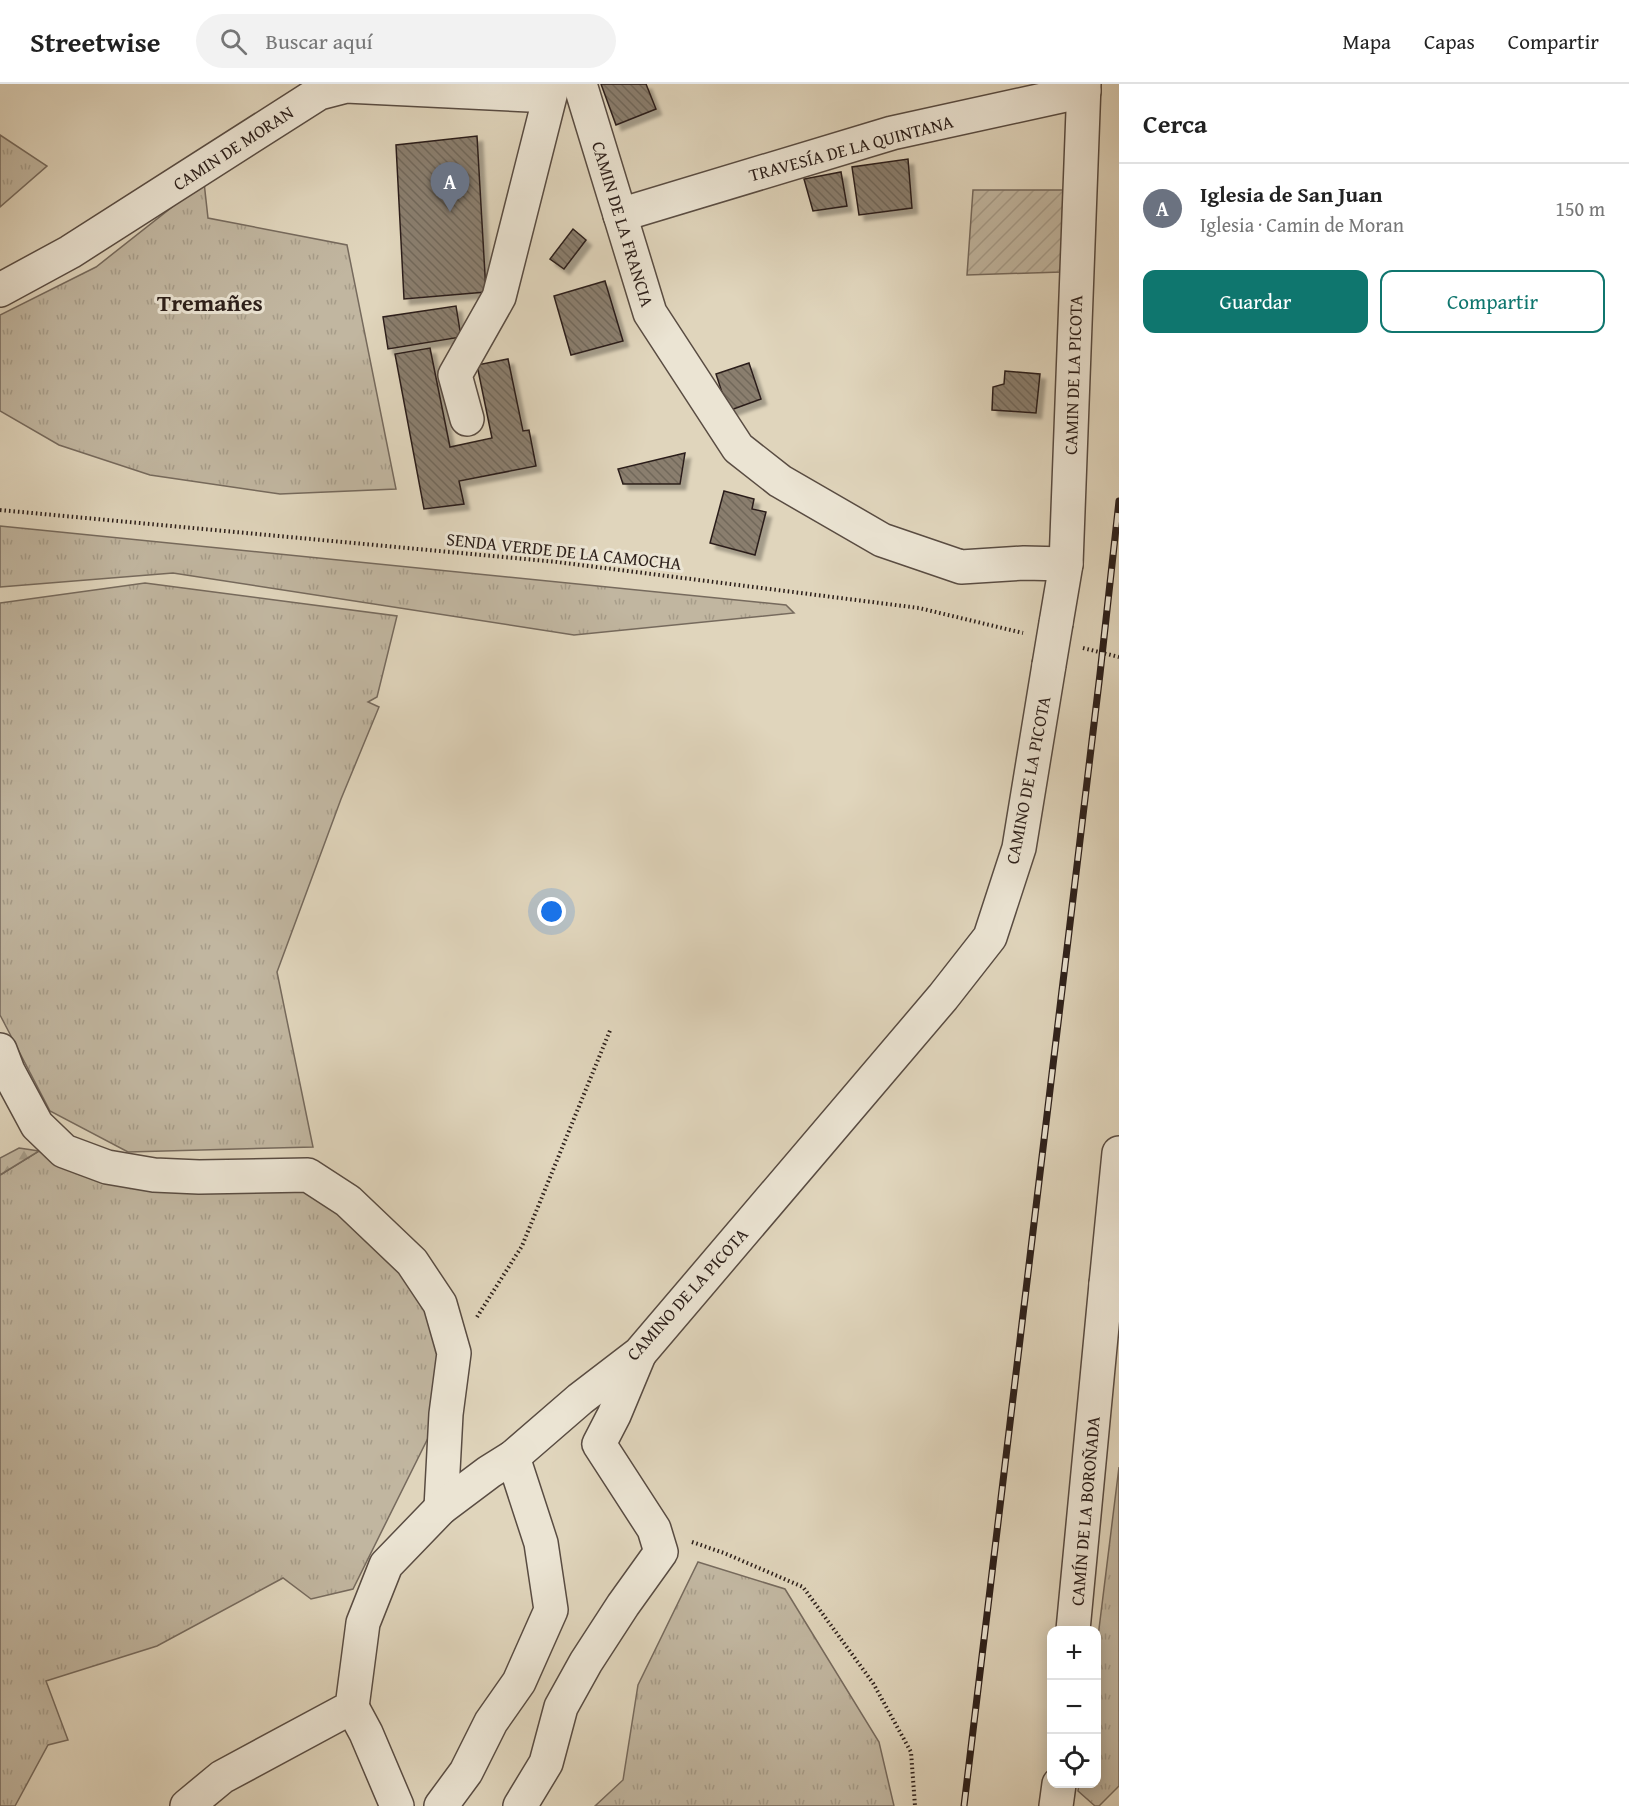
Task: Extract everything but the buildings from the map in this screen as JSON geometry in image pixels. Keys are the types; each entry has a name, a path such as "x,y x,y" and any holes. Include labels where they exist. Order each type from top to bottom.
{"street":[{"name":"CAMIN DE LA FRANCIA","path":"580,84 650,313 738,448 780,481 882,540 961,567 1024,563 1066,564"},
{"name":"CAMIN DE MORAN","path":"0,290 70,252 319,93 346,86 551,90"},
{"name":"TRAVESÍA DE LA QUINTANA","path":"620,215 892,133 1084,87"},
{"name":"CAMIN DE LA PICOTA","path":"1052,642 1066,564 1084,87"},
{"path":"467,419 455,375 499,297 551,90"},
{"name":"CAMINO DE LA PICOTA","path":"352,1707 363,1623 386,1564 441,1508 513,1457 580,1399 640,1353 943,997 990,937 1019,848 1052,642"},
{"path":"0,1050 8,1071 37,1125 64,1151 107,1167 154,1174 199,1177 308,1175 348,1201 412,1262 440,1304 454,1353 446,1414 441,1508"},
{"name":"CAMÍN DE LA BOROÑADA","path":"1073,1626 1113,1285 1119,1153"},
{"path":"520,1806 546,1763 561,1707 623,1605 661,1552 654,1529 599,1444 640,1353"},
{"path":"441,1806 466,1772 491,1722 519,1682 551,1610 541,1543 513,1457"},
{"path":"187,1806 222,1777 352,1707 366,1733 397,1806"},
{"path":"1056,1806 1058,1788"}],"path":[{"name":"SENDA VERDE DE LA CAMOCHA","path":"0,510 557,562 919,608 1119,657"},
{"path":"454,1353 522,1246 611,1028"},
{"path":"654,1529 724,1554 803,1587 873,1683 911,1752 915,1806"}],"green space":[{"path":"0,135 47,166 0,207"},
{"path":"204,182 208,218 347,245 396,489 280,494 150,475 59,445 0,411 0,315 96,267"},
{"path":"973,190 1063,190 1061,272 967,275"},
{"path":"0,526 786,605 794,613 574,635 173,573 0,587"},
{"path":"145,583 397,616 377,697 368,702 379,707 341,799 277,972 313,1147 128,1152 50,1111 0,1015 0,603"},
{"path":"19,1148 39,1151 0,1175 0,1158"},
{"path":"39,1151 80,1175 207,1192 289,1185 322,1193 422,1290 439,1350 431,1432 353,1589 311,1599 283,1578 157,1646 46,1681 68,1740 48,1745 15,1806 0,1806 0,1175"},
{"path":"1119,1467 1119,1786 1099,1806 1095,1806 1078,1791 1078,1788 1101,1788 1099,1626"},
{"path":"698,1562 785,1589 879,1742 894,1806 595,1806 623,1780 638,1685"}],"railway":[{"path":"964,1806 1119,501"}],"place":[{"name":"Iglesia de San Juan","path":"450,212"}],"district":[{"name":"Tremañes","path":"210,302"}]}
